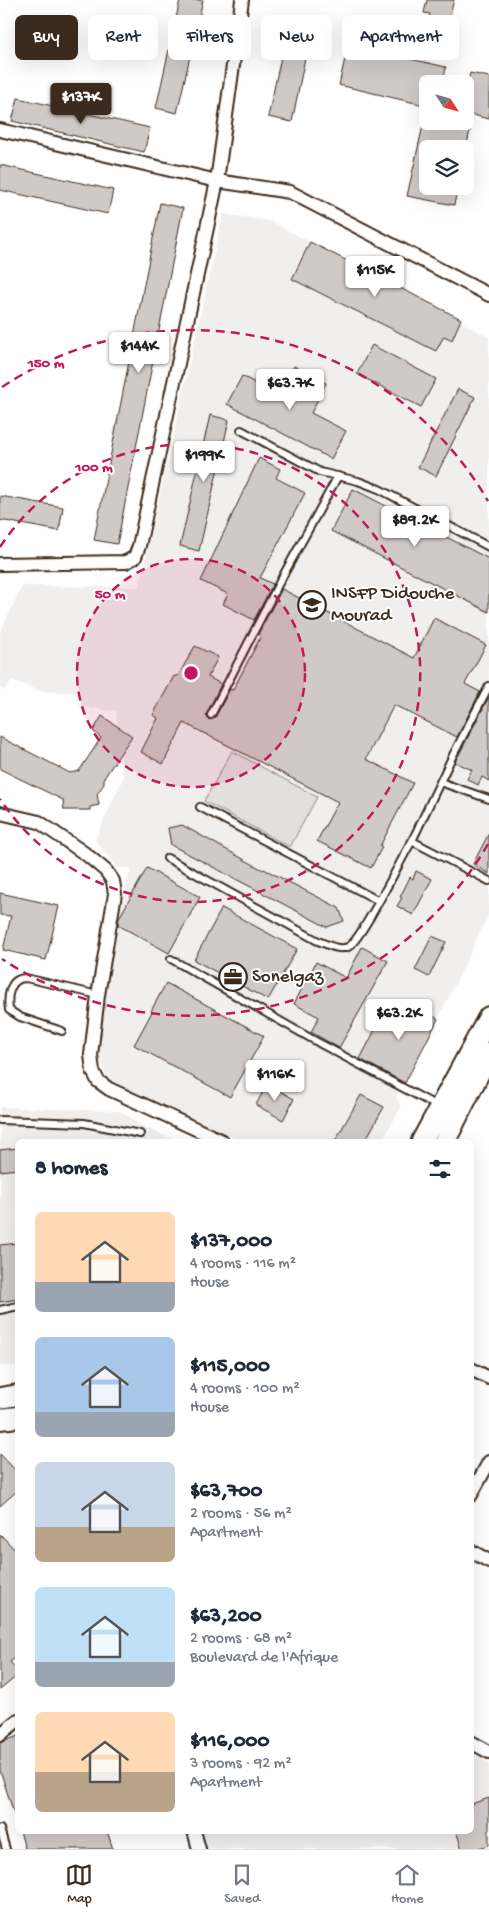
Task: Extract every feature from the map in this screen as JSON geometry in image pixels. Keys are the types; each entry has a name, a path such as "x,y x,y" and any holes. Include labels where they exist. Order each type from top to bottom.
{"main road":[{"path":"423,1139 489,1018"},
{"path":"446,1139 489,1053"},
{"path":"0,1419 15,1417"}],"street":[{"path":"0,564 126,562 135,557 141,537 217,181 242,0"},
{"path":"0,130 217,181 290,192 489,295"},
{"path":"0,812 39,822 87,855 106,871 113,881 115,894 98,995 91,1055 93,1071 98,1081 109,1089 148,1109 217,1139"},
{"path":"474,1370 489,1378"},
{"path":"474,1490 489,1462"},
{"path":"474,1552 489,1560"},
{"path":"0,1735 15,1722"},
{"path":"474,1744 489,1752"},
{"path":"195,1834 199,1849"}],"lane":[{"path":"241,430 320,472 358,480 378,489 489,547"},
{"path":"211,715 279,583 338,476"},
{"path":"167,858 318,940 337,948 346,948 353,944 363,930 412,841 489,686"},
{"path":"440,782 489,799"},
{"path":"200,807 379,900"},
{"path":"412,841 489,881"},
{"path":"171,959 319,1043 440,1108"},
{"path":"62,1031 20,1017 10,1010 8,1004 11,987 18,978 26,978 98,995"},
{"path":"0,1120 84,1123 140,1134"},
{"path":"0,1310 15,1307"},
{"path":"0,1829 6,1849"}],"shaded area":[{"name":"INSFP Didouche Mourad","path":"223,214 270,221 489,337 489,914 438,1019 396,1097 401,1107 383,1139 236,1139 110,1086 94,1045 110,945 131,868 117,868 95,840 123,778 116,711 80,707 80,693 40,691 12,680 4,691 0,688 0,633 22,586 139,587"},
{"path":"232,751 317,797 290,847 204,801"},
{"path":"0,1107 120,1111 142,1126 173,1139 15,1139 15,1366 0,1366"},
{"path":"474,1754 489,1763 489,1849 203,1849 198,1834 474,1834"}],"building":[{"path":"180,0 203,0 200,15 177,15"},
{"path":"427,0 454,0 450,15 430,15 424,13"},
{"path":"168,54 168,60 189,60 177,113 156,108"},
{"path":"280,60 305,60 292,122 268,117"},
{"path":"345,60 415,60 446,67 445,75 419,75 419,104 339,85"},
{"path":"470,73 489,77 489,119 474,115 474,75 470,75"},
{"path":"18,98 150,128 144,152 12,121"},
{"path":"422,130 470,130 468,140 420,140"},
{"path":"419,143 419,195 456,195 454,205 407,196"},
{"path":"0,165 113,190 108,214 0,190"},
{"path":"160,203 183,208 117,544 94,540"},
{"path":"310,242 461,319 452,340 444,336 436,351 292,279"},
{"path":"372,345 436,379 421,407 357,374"},
{"path":"294,366 326,383 311,413 346,431 331,459 227,404 242,376 279,396"},
{"path":"458,389 475,397 436,476 418,467"},
{"path":"210,415 229,420 199,551 180,546"},
{"path":"259,458 280,469 276,478 305,493 260,578 273,584 254,620 223,604 228,594 201,581"},
{"path":"353,489 489,559 489,612 331,531"},
{"path":"0,496 63,507 59,531 0,520"},
{"path":"282,589 414,658 434,618 486,645 465,684 480,692 457,737 394,705 366,759 413,783 380,846 382,847 371,868 317,841 338,802 184,723 163,764 141,752 158,718 153,715 174,676 178,676 195,646 218,657 208,677 221,684 206,715 209,720 215,718 230,689 233,690 261,636 258,634"},
{"path":"489,697 489,781 482,777 478,785 467,779 472,770 455,762"},
{"path":"102,716 132,736 104,778 104,784 97,794 99,805 90,807 90,810 64,810 63,800 0,769 0,737 70,773 79,771 101,738 93,731"},
{"path":"182,825 263,870 339,908 344,921 327,927 171,845 168,828"},
{"path":"489,833 489,874 473,864"},
{"path":"147,868 200,897 169,953 118,925 119,918"},
{"path":"416,871 432,879 413,915 397,906 410,877 413,879"},
{"path":"0,893 59,906 46,960 3,950 11,916 0,915"},
{"path":"222,908 297,949 268,1000 194,960"},
{"path":"432,936 446,942 429,977 415,970"},
{"path":"362,947 388,961 339,1048 311,1032 319,1017 294,1004 316,962 346,978"},
{"path":"166,983 264,1036 230,1097 134,1045"},
{"path":"390,1001 418,1016 422,1010 438,1019 405,1083 360,1059"},
{"path":"267,1084 294,1099 283,1120 256,1105"},
{"path":"361,1095 384,1107 366,1139 336,1139"},
{"path":"15,1148 15,1169 0,1171 0,1150"},
{"path":"15,1243 15,1300 0,1302 0,1245"},
{"path":"0,1454 15,1470 15,1493 0,1506"},
{"path":"0,1534 15,1550 15,1658 10,1662 15,1668 15,1678 0,1690"},
{"path":"15,1737 15,1817 0,1770 0,1743"},
{"path":"489,1798 489,1845 476,1849 462,1849 457,1834 474,1834 474,1803"},
{"path":"21,1834 108,1834 113,1849 25,1849"}],"place":[{"name":"INSFP Didouche Mourad","path":"312,605"},
{"name":"Sonelgaz","path":"233,977"}]}
